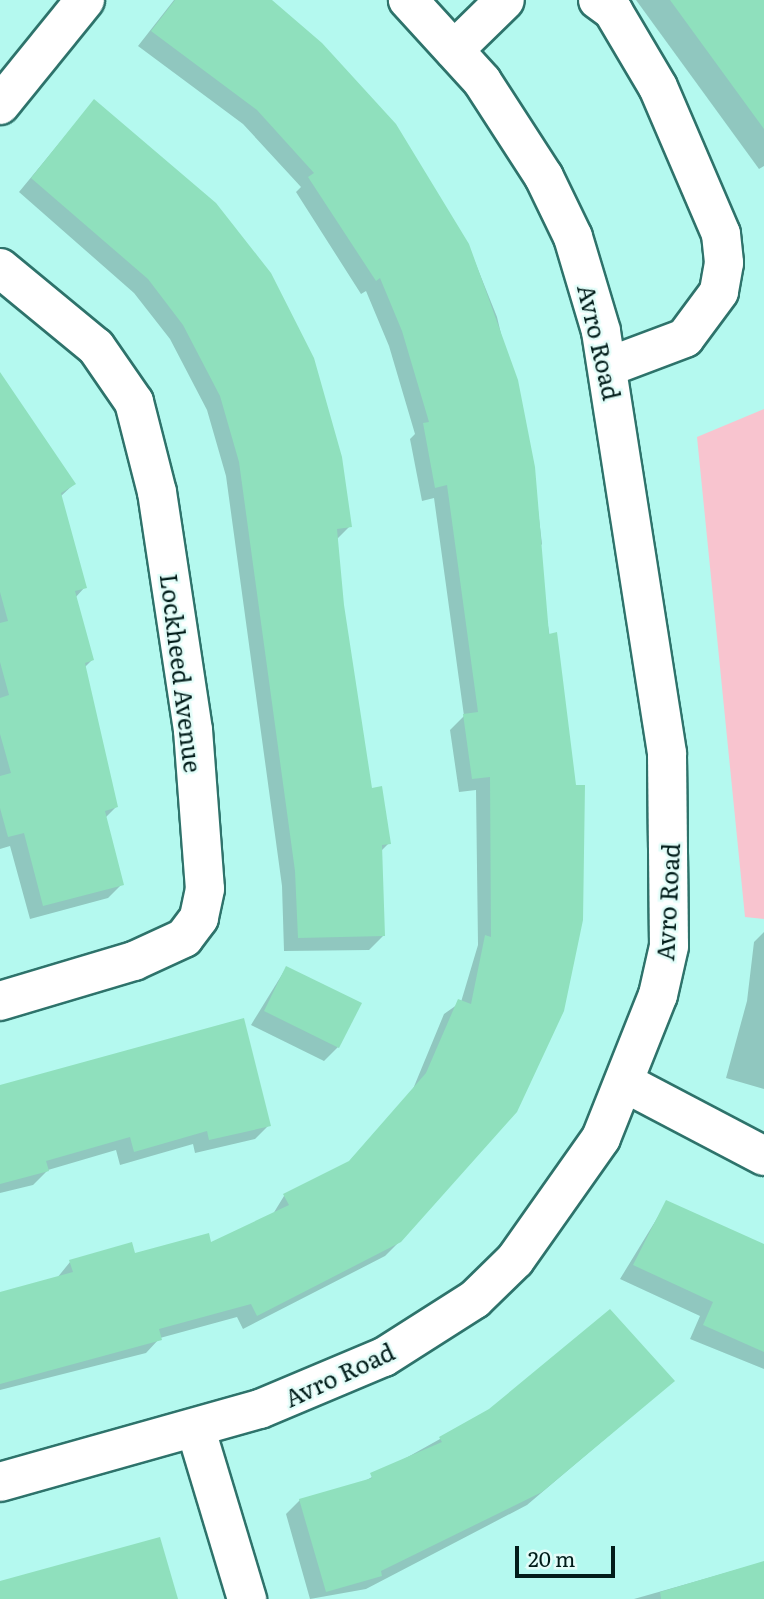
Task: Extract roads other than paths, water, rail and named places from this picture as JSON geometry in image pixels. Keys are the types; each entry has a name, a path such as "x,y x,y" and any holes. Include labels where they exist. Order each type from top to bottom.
{"street":[{"path":"0,106 85,0"},
{"name":"Avro Road","path":"0,1482 196,1430 384,1357 475,1299 560,1201 627,1084 669,946 671,818 658,685 608,367 573,237 544,177 454,50 408,0"},
{"path":"454,50 505,0"},
{"path":"598,0 613,10 658,87 721,234 724,263 719,292 685,338 608,367"},
{"name":"Lockheed Avenue","path":"0,268 96,347 134,402 157,492 193,730 205,889 199,918 184,937 134,961 0,1000"},
{"path":"627,1084 764,1156"},
{"path":"196,1430 247,1599"}]}
